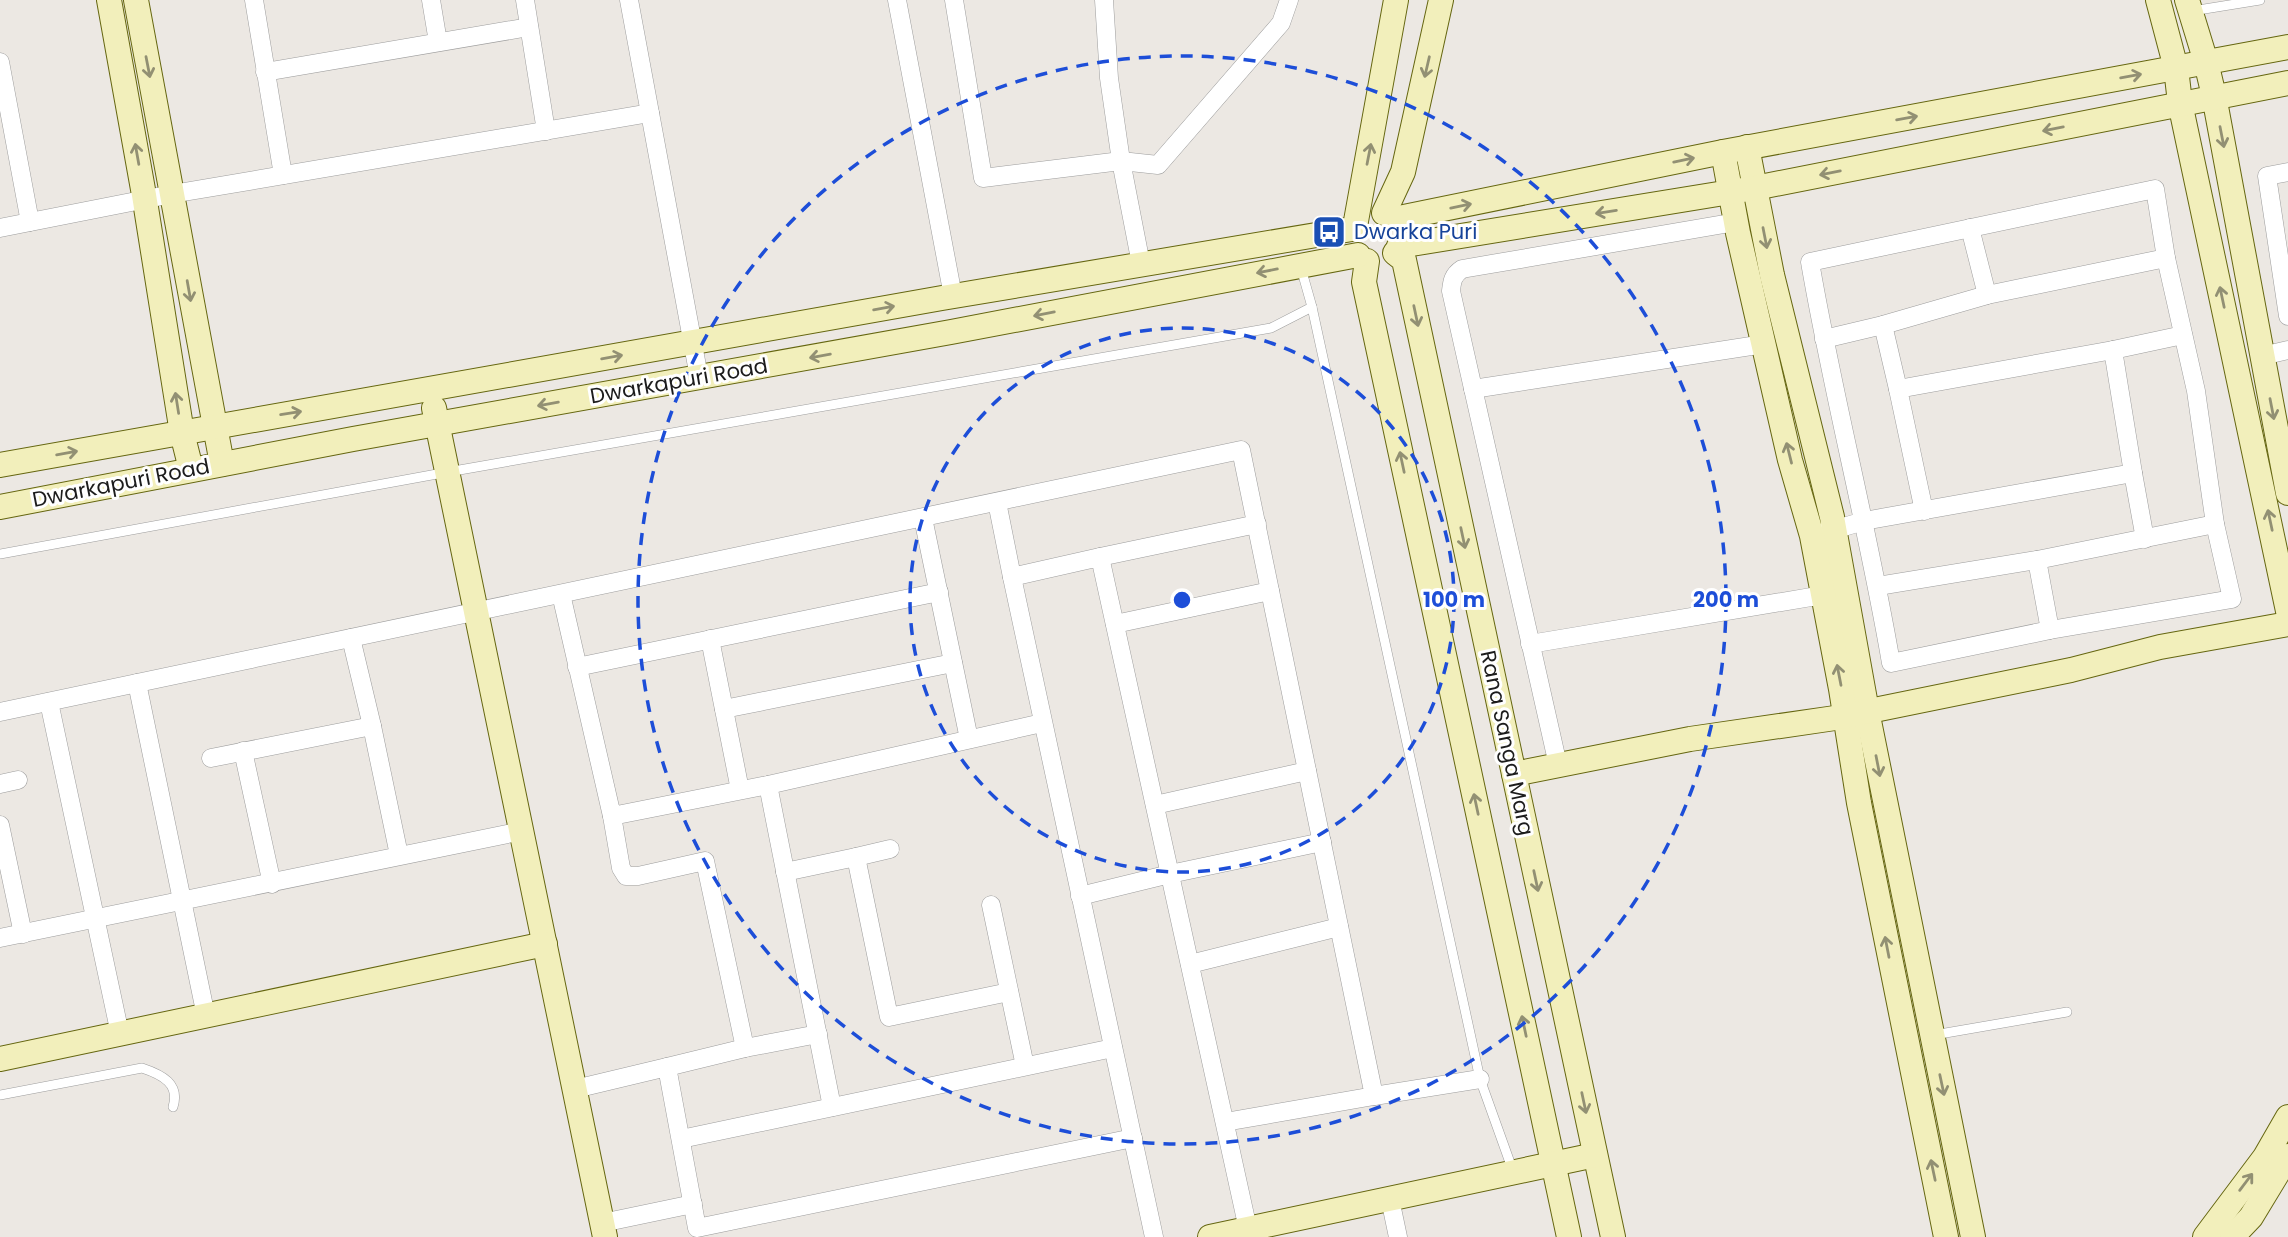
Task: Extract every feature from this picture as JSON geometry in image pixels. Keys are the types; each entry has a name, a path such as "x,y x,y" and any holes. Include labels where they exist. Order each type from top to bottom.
{"street":[{"path":"109,0 145,200 182,433 191,470"},
{"path":"136,0 222,464"},
{"path":"254,0 283,175"},
{"path":"431,0 438,42"},
{"path":"525,0 546,131"},
{"path":"629,0 699,377"},
{"path":"897,0 953,296"},
{"path":"954,0 983,178 1121,161 1158,165 1280,23 1289,0"},
{"path":"1104,0 1109,78 1121,161 1141,264"},
{"path":"1396,0 1351,243 1363,258 1383,261 1397,249 1731,192 2288,83"},
{"path":"1389,216 1403,172 1441,0"},
{"path":"2158,0 2176,68 2180,103 2288,611"},
{"path":"2188,6 2214,96 2288,493"},
{"path":"265,72 529,27"},
{"path":"1354,225 1369,213 1389,216 2288,47"},
{"path":"0,62 30,222"},
{"path":"0,228 172,194 650,113"},
{"path":"1735,149 1755,187 1857,713 1932,1035 1973,1237"},
{"path":"1735,149 1731,192 1736,222 1790,460 1822,533 1823,595 1857,713 1862,816 1947,1237"},
{"path":"2288,172 2267,176 2288,316"},
{"path":"2155,189 2166,258 2196,391 2215,524 2232,599 2050,630 1891,663 1878,586 1824,340 1811,262 2155,189"},
{"path":"1389,216 1400,232 1397,249"},
{"path":"1558,765 1451,291 1452,282 1455,274 1462,269 1736,222"},
{"name":"Dwarkapuri Road","path":"0,465 1354,225"},
{"path":"1970,228 1987,295"},
{"name":"Rana Sanga Marg","path":"1397,249 1404,260 1613,1237"},
{"name":"Dwarkapuri Road","path":"0,507 1300,265 1363,258"},
{"name":"Rana Sanga Marg","path":"1363,258 1364,282 1569,1237"},
{"path":"1824,340 1987,295 2166,258"},
{"path":"1884,325 1924,511"},
{"path":"1898,389 2183,335"},
{"path":"1473,389 1764,344"},
{"path":"2112,350 2145,539"},
{"path":"2262,356 2288,350"},
{"path":"429,389 604,1230 693,1204"},
{"path":"0,712 1241,450 1374,1096"},
{"path":"1822,533 1864,521 2133,473"},
{"path":"997,502 1042,723 1154,1237"},
{"path":"923,518 969,739"},
{"path":"1012,577 1256,524"},
{"path":"1878,586 2037,560 2215,524"},
{"path":"1100,557 1248,1229"},
{"path":"2037,560 2050,630"},
{"path":"1115,624 1270,591"},
{"path":"578,667 939,592"},
{"path":"561,594 612,816 621,868 626,876 638,876 705,861 745,1048"},
{"path":"1531,644 1823,595"},
{"path":"1514,774 1690,738 1857,713 2071,670 2160,647 2288,624"},
{"path":"351,638 399,855"},
{"path":"710,639 740,790"},
{"path":"724,709 953,663"},
{"path":"137,683 206,1016"},
{"path":"49,702 120,1034"},
{"path":"612,816 768,785 1042,723"},
{"path":"211,758 372,726"},
{"path":"243,751 272,884"},
{"path":"1155,804 1307,771"},
{"path":"768,785 832,1107"},
{"path":"0,825 23,933"},
{"path":"0,938 522,831"},
{"path":"1080,896 1322,842"},
{"path":"785,872 890,849"},
{"path":"856,857 888,1017 1009,992"},
{"path":"991,905 1025,1066"},
{"path":"1190,964 1339,927"},
{"path":"0,1059 545,944"},
{"path":"575,1089 745,1048 818,1034"},
{"path":"681,1139 1113,1048"},
{"path":"667,1067 697,1228 1133,1138"},
{"path":"1225,1122 1480,1079"},
{"path":"2205,1237 2265,1157 2288,1117"},
{"path":"1210,1237 1595,1155"},
{"path":"2232,1237 2250,1217 2288,1156"},
{"path":"1390,1199 1398,1237"}],"lane":[{"path":"2188,6 2260,0"},
{"path":"1300,265 1312,307 1480,1079 1514,1173"},
{"path":"0,554 448,472 1271,328 1312,307"},
{"path":"1932,1035 2067,1012"},
{"path":"0,1095 142,1068 161,1076 173,1087 176,1096 173,1107"}],"place":[{"name":"Dwarka Puri","path":"1329,232"}]}
